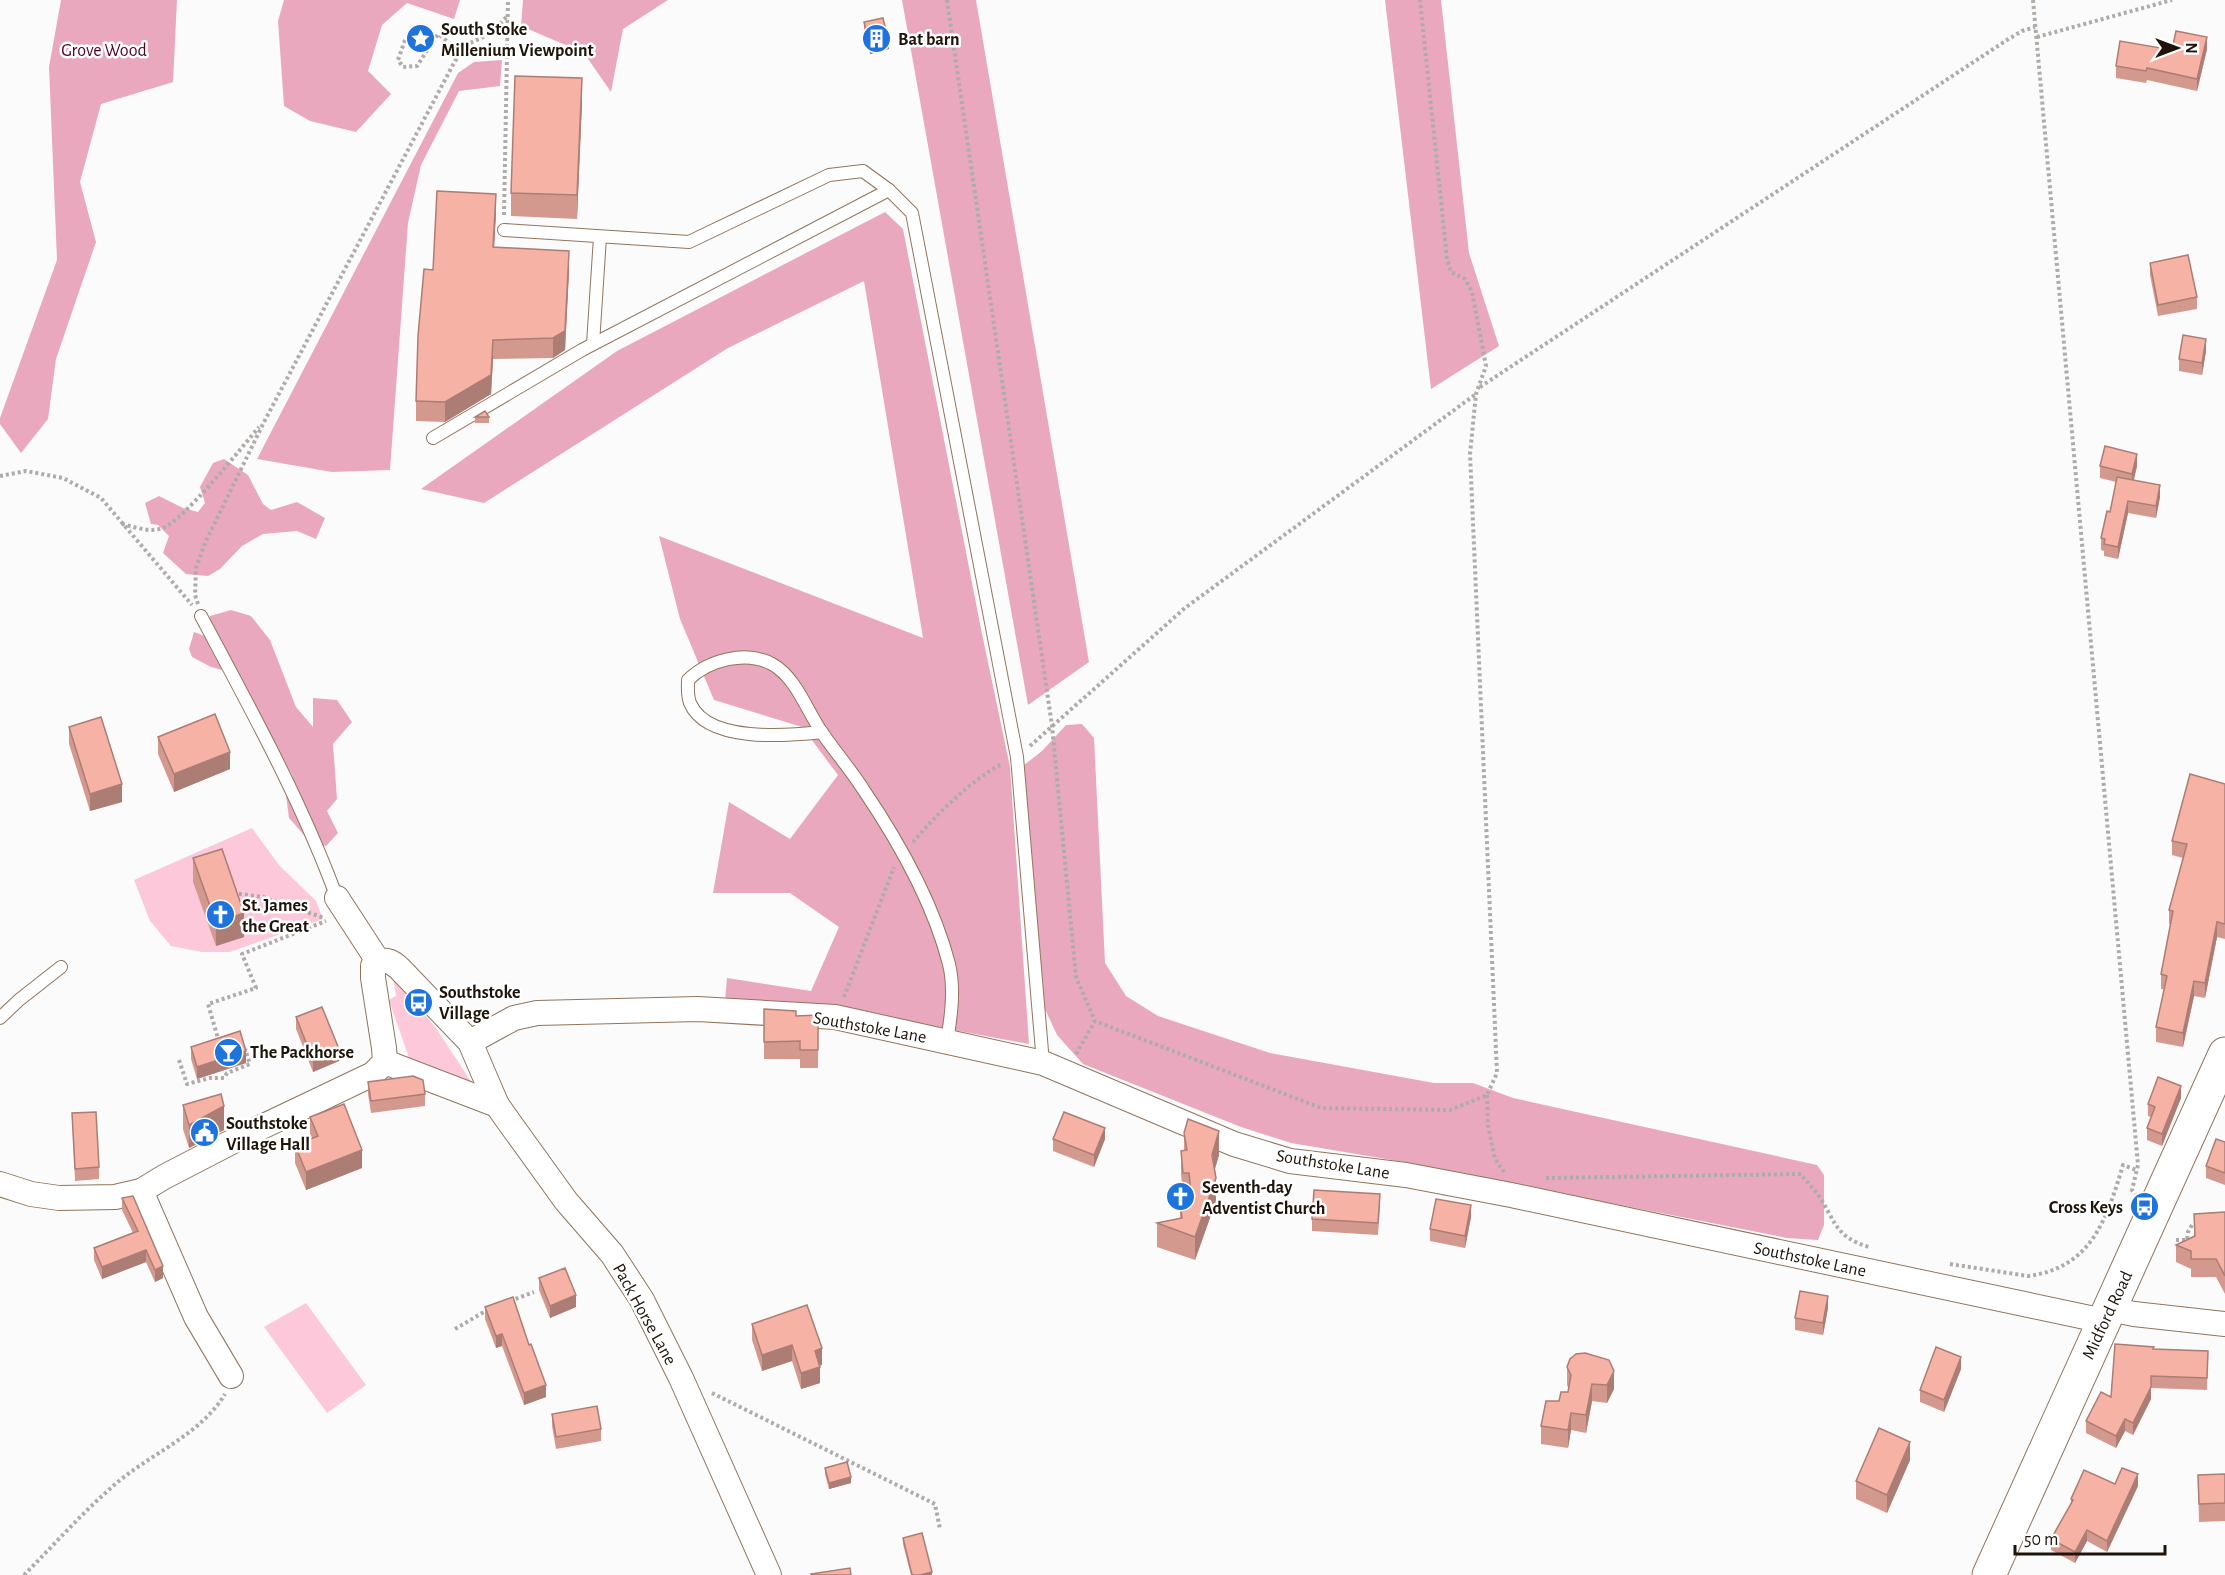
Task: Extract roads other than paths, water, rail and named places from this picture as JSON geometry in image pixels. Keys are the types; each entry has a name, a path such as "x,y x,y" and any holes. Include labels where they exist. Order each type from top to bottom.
{"main road":[{"name":"Midford Road","path":"1989,1575 2225,1054"}],"street":[{"path":"337,898 378,961"},
{"path":"0,1184 31,1194 59,1198 115,1197 141,1191 245,1135 373,1074 385,1062 373,978 373,966 378,961 392,962 399,968 470,1042"},
{"name":"Southstoke Lane","path":"470,1042 514,1018 537,1013 698,1009 835,1017 947,1041 1043,1058 1234,1144 1290,1161 1406,1176 1511,1195 2107,1315 2133,1314 2225,1324"},
{"name":"Pack Horse Lane","path":"470,1042 497,1105 566,1202 612,1254 642,1300 681,1378 769,1575"},
{"path":"385,1062 497,1105"},
{"path":"141,1191 196,1317 231,1376"}],"lane":[{"path":"504,230 689,242 829,175 863,171 889,190 912,213 1017,757 1043,1058"},
{"path":"433,438 593,344 889,190"},
{"path":"593,344 600,237"},
{"path":"201,615 281,768 337,898"},
{"path":"822,732 791,736 747,734 712,725 701,718 691,704 688,680 695,673 716,662 732,659 759,659 773,664 786,675 822,732 863,789 902,853 935,918 950,966 951,1005 947,1041"},
{"path":"0,1018 61,967"}],"place":[{"name":"South Stoke Millenium Viewpoint","path":"420,39"},
{"name":"Bat barn","path":"877,39"},
{"name":"St. James the Great","path":"221,915"},
{"name":"Southstoke Village","path":"418,1002"},
{"name":"The Packhorse","path":"229,1052"},
{"name":"Southstoke Village Hall","path":"205,1133"},
{"name":"Seventh-day Adventist Church","path":"1181,1197"},
{"name":"Cross Keys","path":"2144,1207"}],"park label":[{"name":"Grove Wood","path":"104,50"}]}
